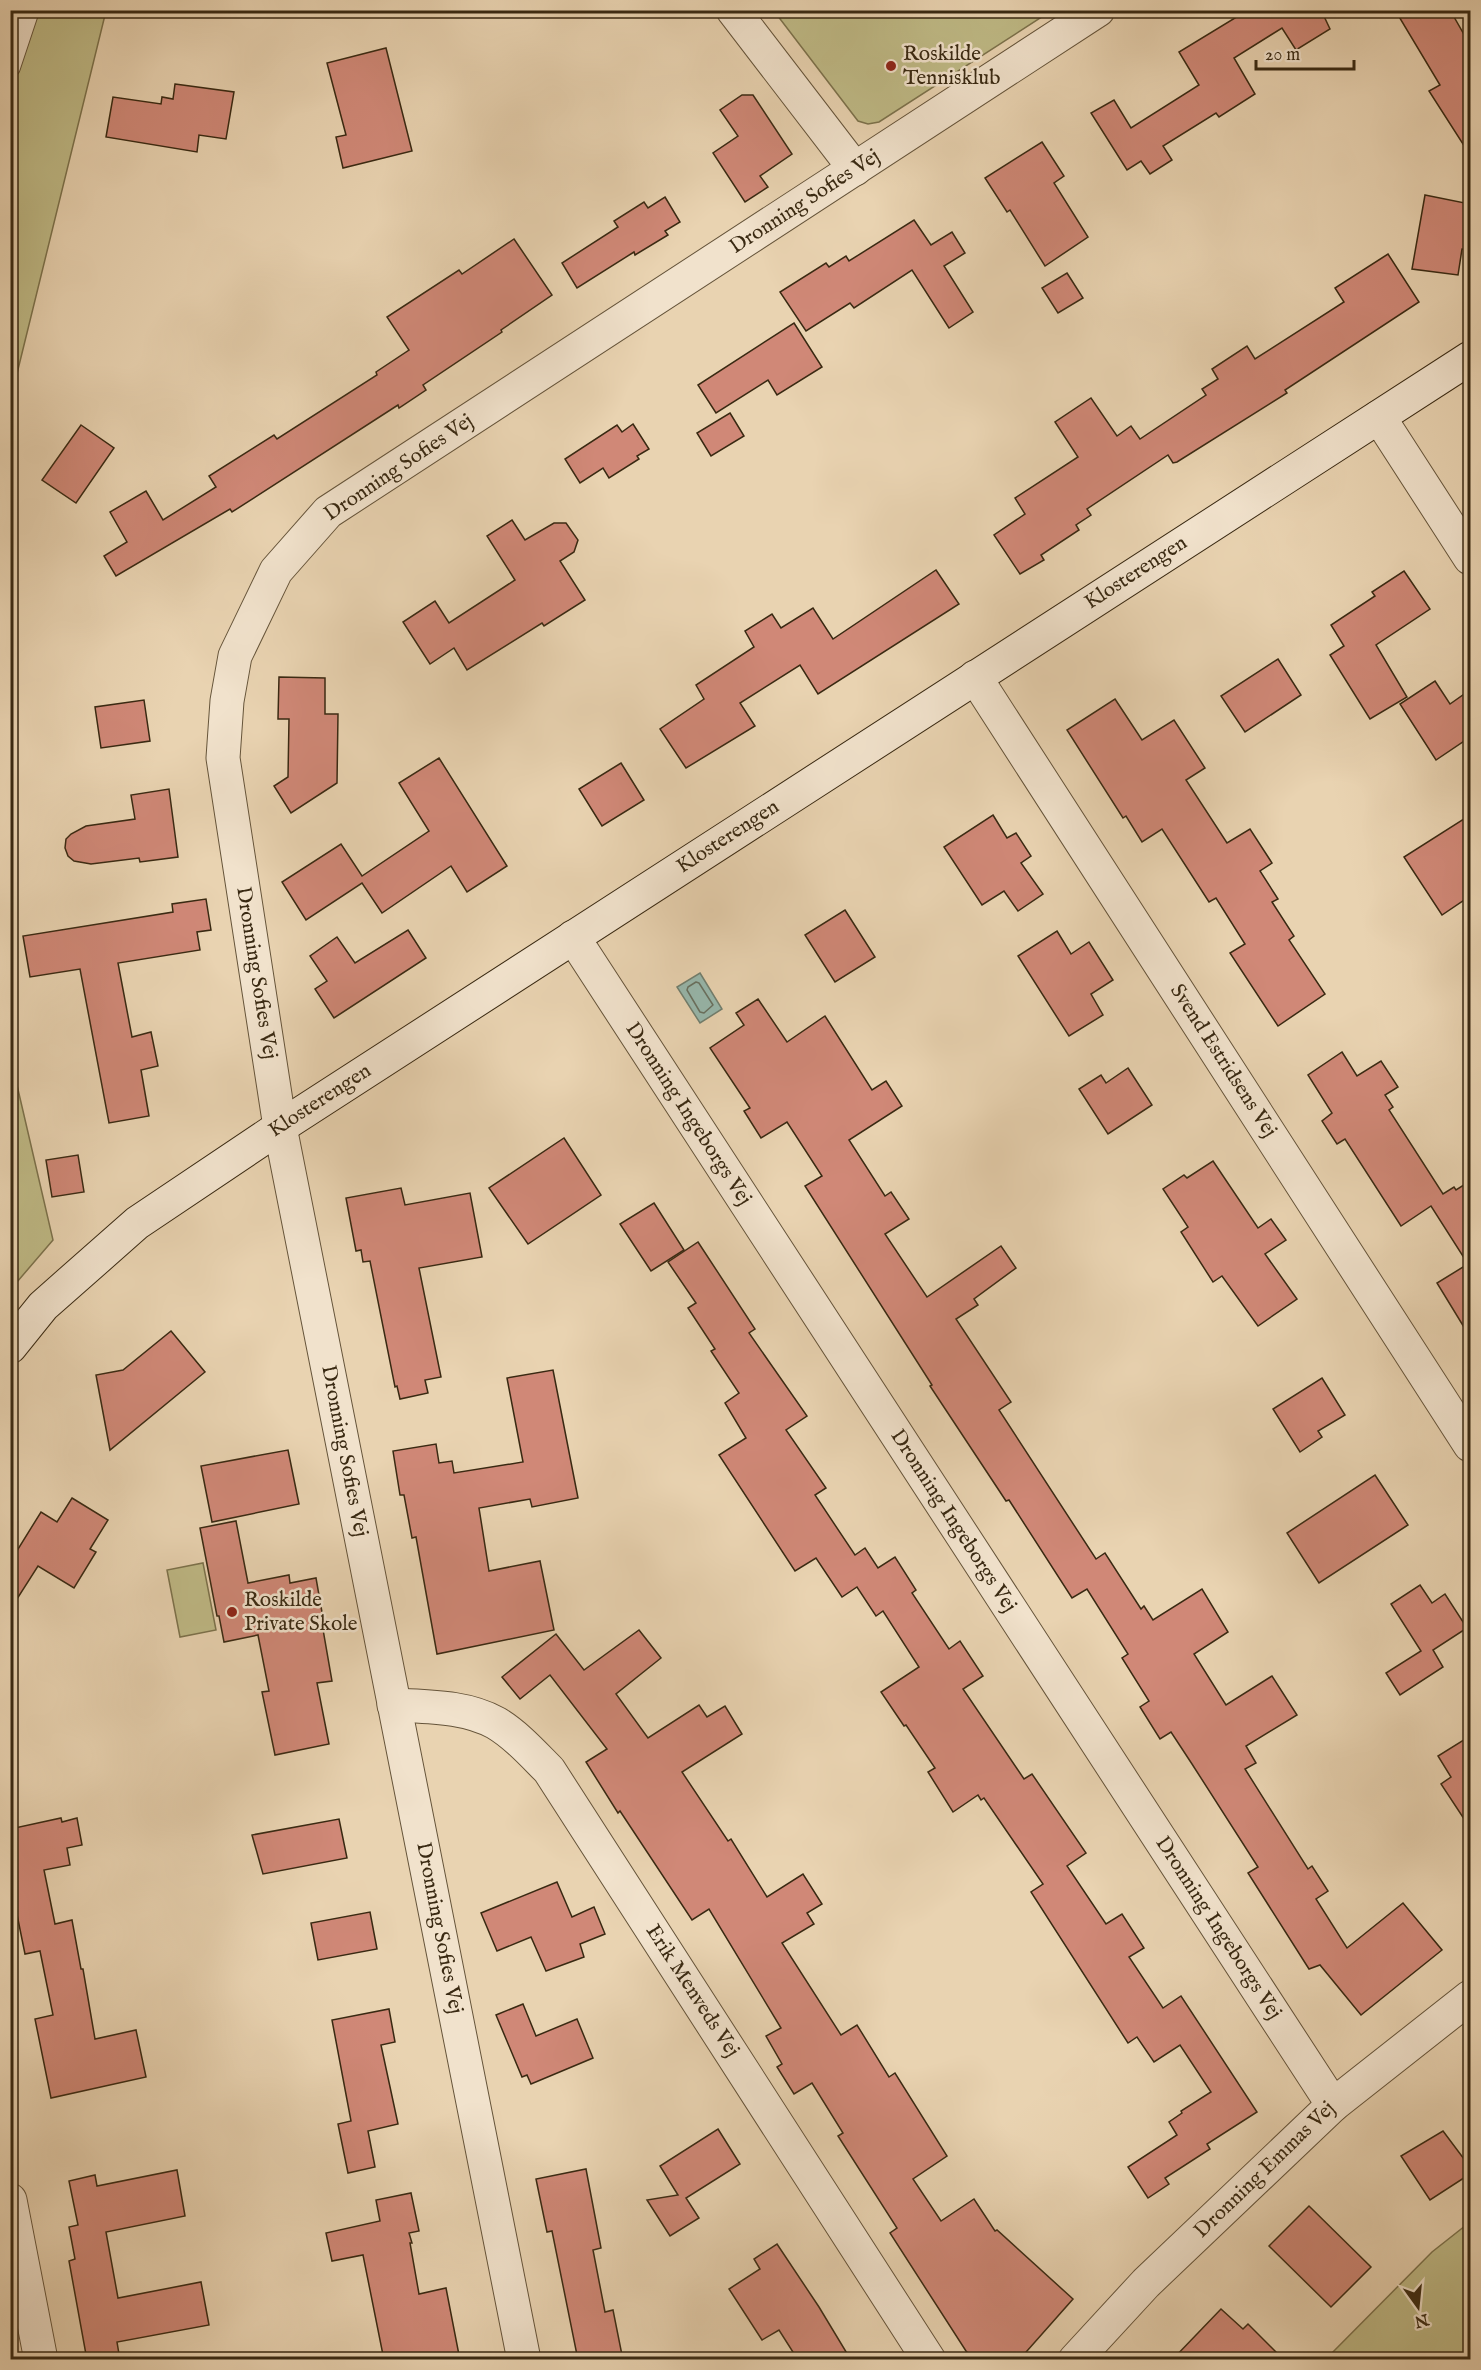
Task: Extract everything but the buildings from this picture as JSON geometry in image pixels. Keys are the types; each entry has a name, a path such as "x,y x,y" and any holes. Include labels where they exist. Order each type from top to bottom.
{"street":[{"path":"733,10 855,169"},
{"name":"Dronning Sofies Vej","path":"524,2360 280,1127 223,758 227,701 235,656 276,571 328,512 1098,10"},
{"name":"Klosterengen","path":"10,1347 43,1306 137,1223 280,1127 1470,358"},
{"path":"1379,417 1470,558"},
{"name":"Svend Estridsens Vej","path":"975,677 1470,1445"},
{"name":"Dronning Ingeborgs Vej","path":"573,938 1333,2104"},
{"name":"Erik Menveds Vej","path":"394,1705 448,1708 486,1719 515,1738 549,1770 929,2360"},
{"name":"Dronning Emmas Vej","path":"1075,2360 1146,2283 1333,2104 1470,1997"},
{"path":"10,2200 41,2360"}],"lane":[{"path":"10,67 29,10"}],"shaded area":[{"path":"11,11 106,11 11,398"},
{"name":"Roskilde Tennisklub","path":"774,11 1051,11 879,122 868,124 858,121"},
{"path":"10,1055 53,1240 11,1289 10,1289"},
{"path":"203,1563 216,1630 180,1637 167,1570"},
{"path":"1470,2222 1470,2359 1326,2359 1432,2252"}],"water":[{"path":"700,973 722,1009 700,1023 677,987"}],"place":[{"name":"Roskilde Tennisklub","path":"891,66"},
{"name":"Roskilde Private Skole","path":"232,1612"}]}
